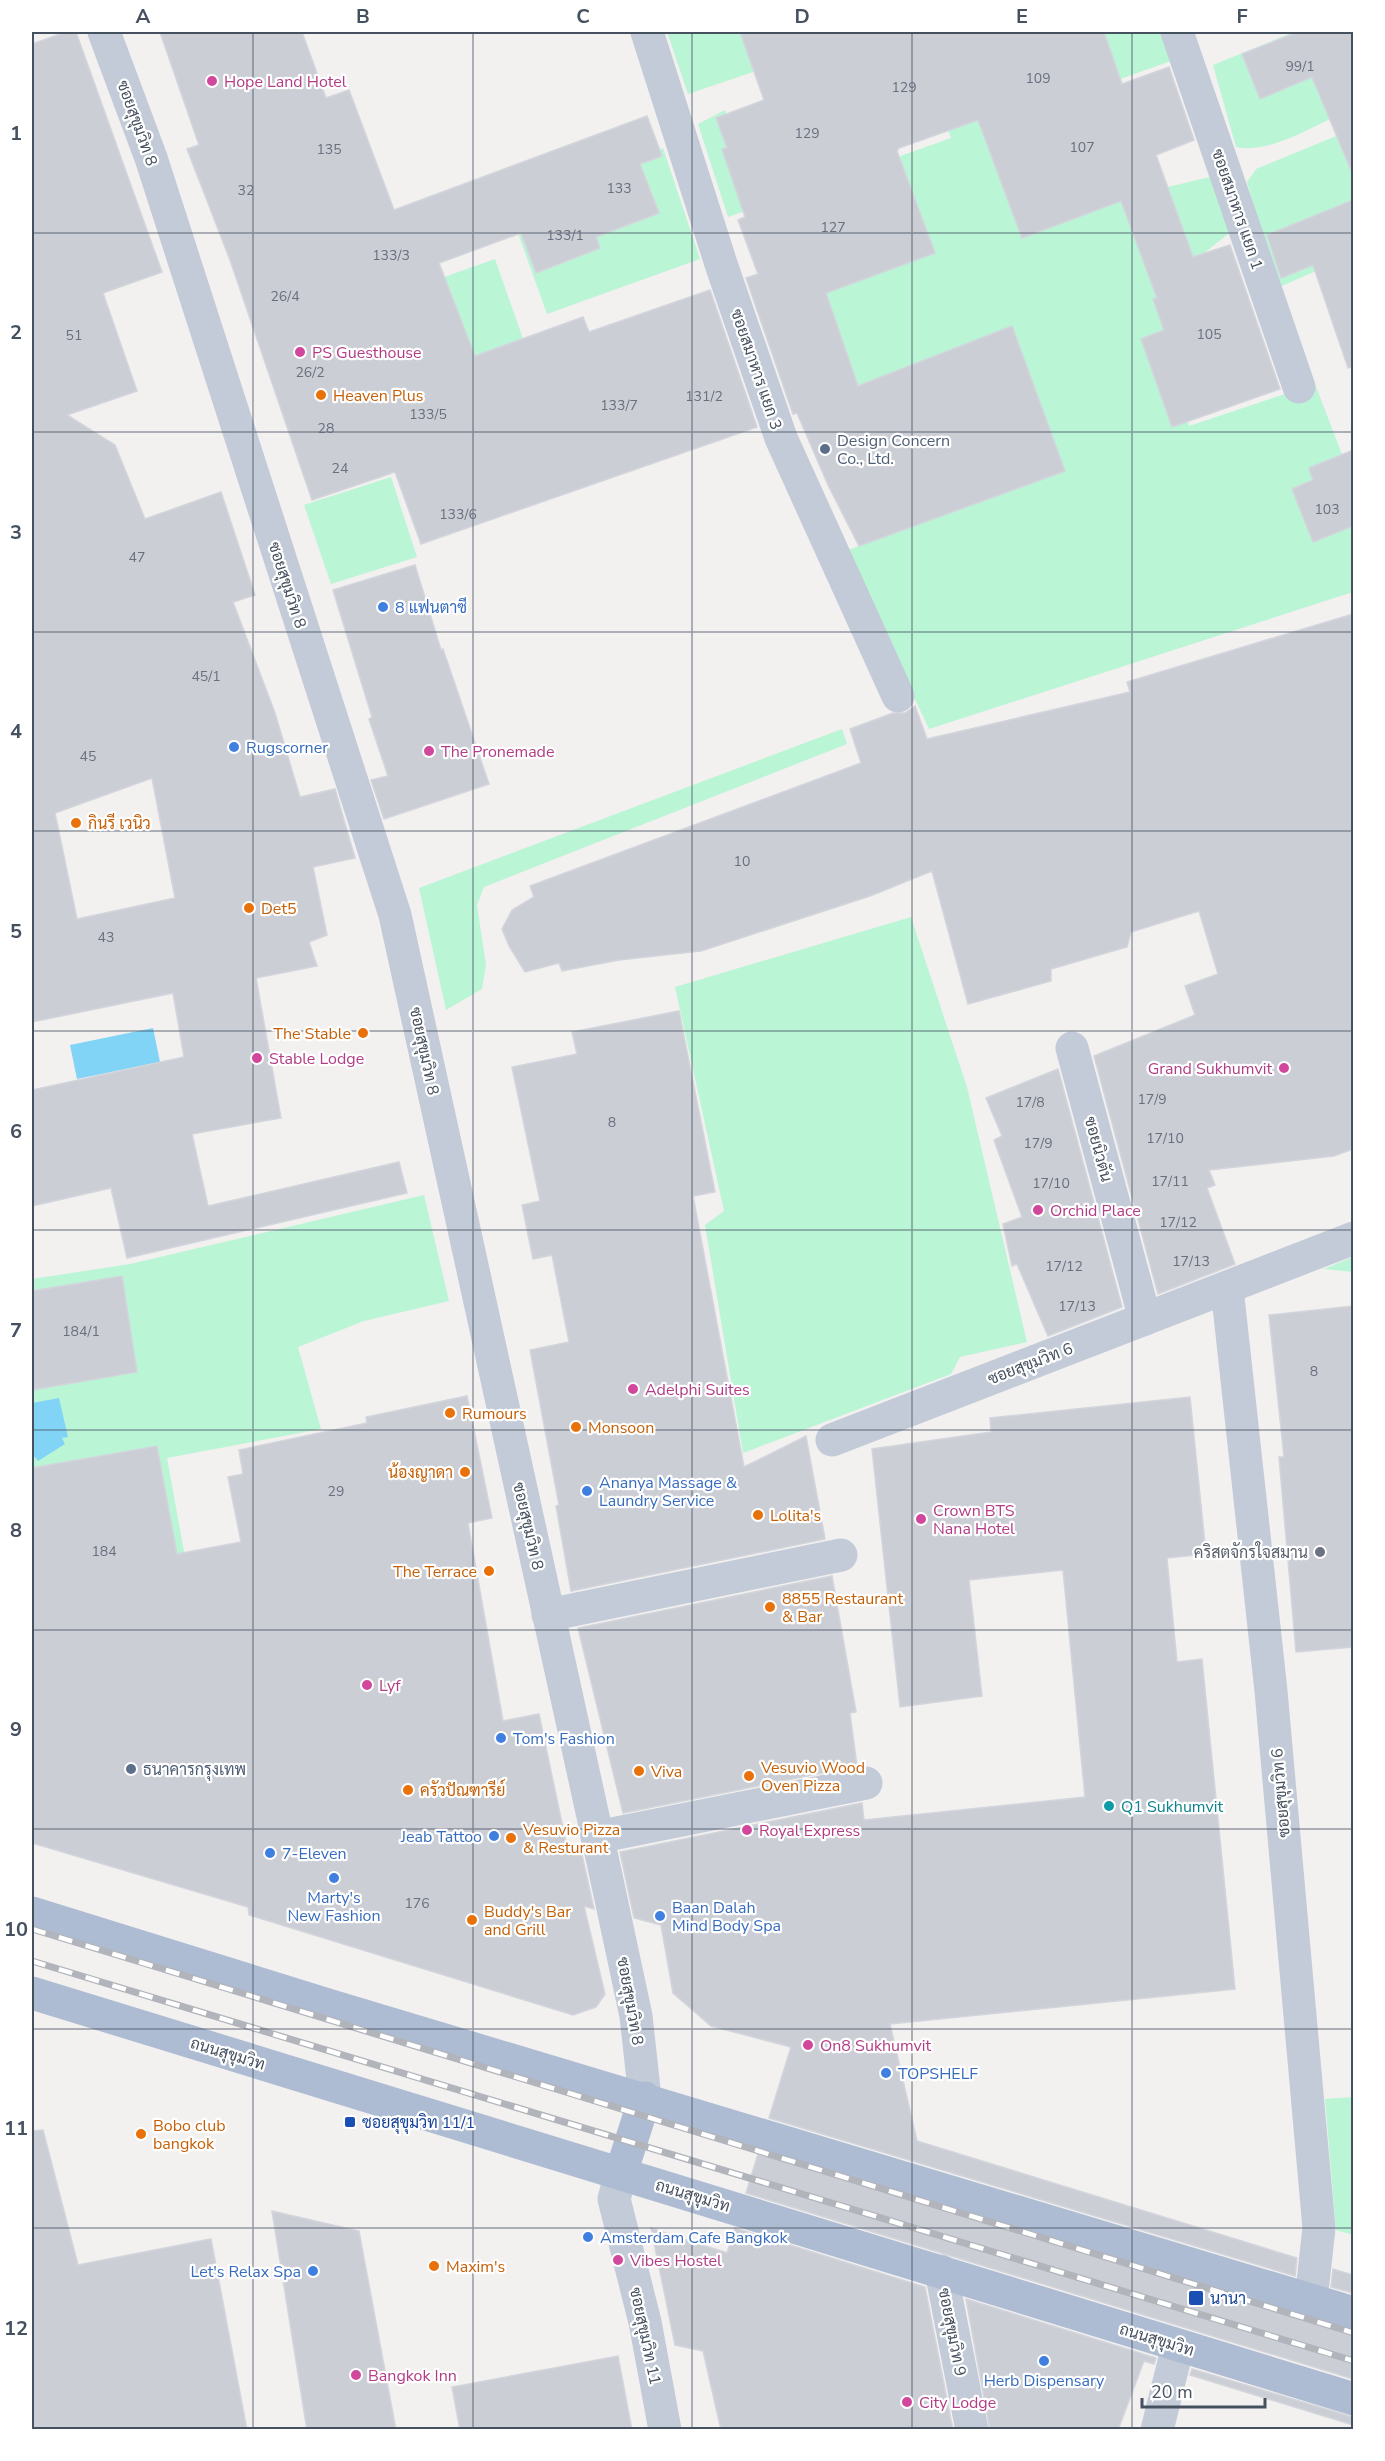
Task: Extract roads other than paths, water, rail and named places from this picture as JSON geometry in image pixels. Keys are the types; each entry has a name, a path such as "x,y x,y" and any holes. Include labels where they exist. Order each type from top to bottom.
{"main road":[{"path":"32,1912 339,2008 645,2098 1353,2313"},
{"name":"ถนนสุขุมวิท","path":"32,1993 1353,2399"},
{"path":"621,2173 645,2098"}],"street":[{"name":"ซอยสุขุมวิท 8","path":"104,32 151,158 395,915 636,2016 645,2098"},
{"name":"ซอยสมาหาร แยก 3","path":"647,32 722,267 781,438 897,696"},
{"name":"ซอยสมาหาร แยก 1","path":"1177,32 1299,387"},
{"name":"ซอยนิวตัน","path":"1072,1048 1144,1319"},
{"name":"ซอยสุขุมวิท 6","path":"832,1440 1353,1238"},
{"name":"ซอยสุขุมวิท 6","path":"1227,1288 1271,1691 1320,2228 1311,2300"},
{"path":"548,1615 841,1555"},
{"path":"597,1837 866,1783"},
{"name":"ซอยสุขุมวิท 11","path":"621,2173 614,2199 645,2322 665,2430"},
{"name":"ซอยสุขุมวิท 9","path":"941,2271 972,2430"},
{"path":"1157,2430 1178,2346"}],"water":[{"path":"153,1028 160,1062 77,1079 70,1045"},
{"path":"59,1398 68,1437 62,1438 65,1444 38,1461 32,1454 32,1403"}],"railway":[{"path":"32,1929 1354,2333"},
{"path":"32,1961 1354,2361"}],"place":[{"name":"Hope Land Hotel","path":"212,81"},
{"name":"PS Guesthouse","path":"300,352"},
{"name":"Heaven Plus","path":"321,395"},
{"name":"Design Concern Co., Ltd.","path":"825,449"},
{"name":"8 แฟนตาซี","path":"383,607"},
{"name":"Rugscorner","path":"234,747"},
{"name":"The Pronemade","path":"429,751"},
{"name":"กินรี เวนิว","path":"76,823"},
{"name":"Det5","path":"249,908"},
{"name":"The Stable","path":"363,1033"},
{"name":"Stable Lodge","path":"257,1058"},
{"name":"Grand Sukhumvit","path":"1284,1068"},
{"name":"Orchid Place","path":"1038,1210"},
{"name":"Adelphi Suites","path":"633,1389"},
{"name":"Rumours","path":"450,1413"},
{"name":"Monsoon","path":"576,1427"},
{"name":"น้องญาดา","path":"465,1472"},
{"name":"Ananya Massage & Laundry Service","path":"587,1491"},
{"name":"Lolita's","path":"758,1515"},
{"name":"Crown BTS Nana Hotel","path":"921,1519"},
{"name":"คริสตจักรใจสมาน","path":"1320,1552"},
{"name":"The Terrace","path":"489,1571"},
{"name":"8855 Restaurant & Bar","path":"770,1607"},
{"name":"Lyf","path":"367,1685"},
{"name":"Tom's Fashion","path":"501,1738"},
{"name":"ธนาคารกรุงเทพ","path":"131,1769"},
{"name":"Viva","path":"639,1771"},
{"name":"Vesuvio Wood Oven Pizza","path":"749,1776"},
{"name":"ครัวปัณฑารีย์","path":"408,1790"},
{"name":"Q1 Sukhumvit","path":"1109,1806"},
{"name":"Royal Express","path":"747,1830"},
{"name":"Jeab Tattoo","path":"494,1836"},
{"name":"Vesuvio Pizza & Resturant","path":"511,1838"},
{"name":"7-Eleven","path":"270,1853"},
{"name":"Marty's New Fashion","path":"334,1878"},
{"name":"Baan Dalah Mind Body Spa","path":"660,1916"},
{"name":"Buddy's Bar and Grill","path":"472,1920"},
{"name":"On8 Sukhumvit","path":"808,2045"},
{"name":"TOPSHELF","path":"886,2073"},
{"name":"ซอยสุขุมวิท 11/1","path":"350,2122"},
{"name":"Bobo club bangkok","path":"141,2134"},
{"name":"Amsterdam Cafe Bangkok","path":"588,2237"},
{"name":"Vibes Hostel","path":"618,2260"},
{"name":"Maxim's","path":"434,2266"},
{"name":"Let's Relax Spa","path":"313,2271"},
{"name":"นานา","path":"1196,2298"},
{"name":"Herb Dispensary","path":"1044,2361"},
{"name":"Bangkok Inn","path":"356,2375"},
{"name":"City Lodge","path":"907,2402"}]}
